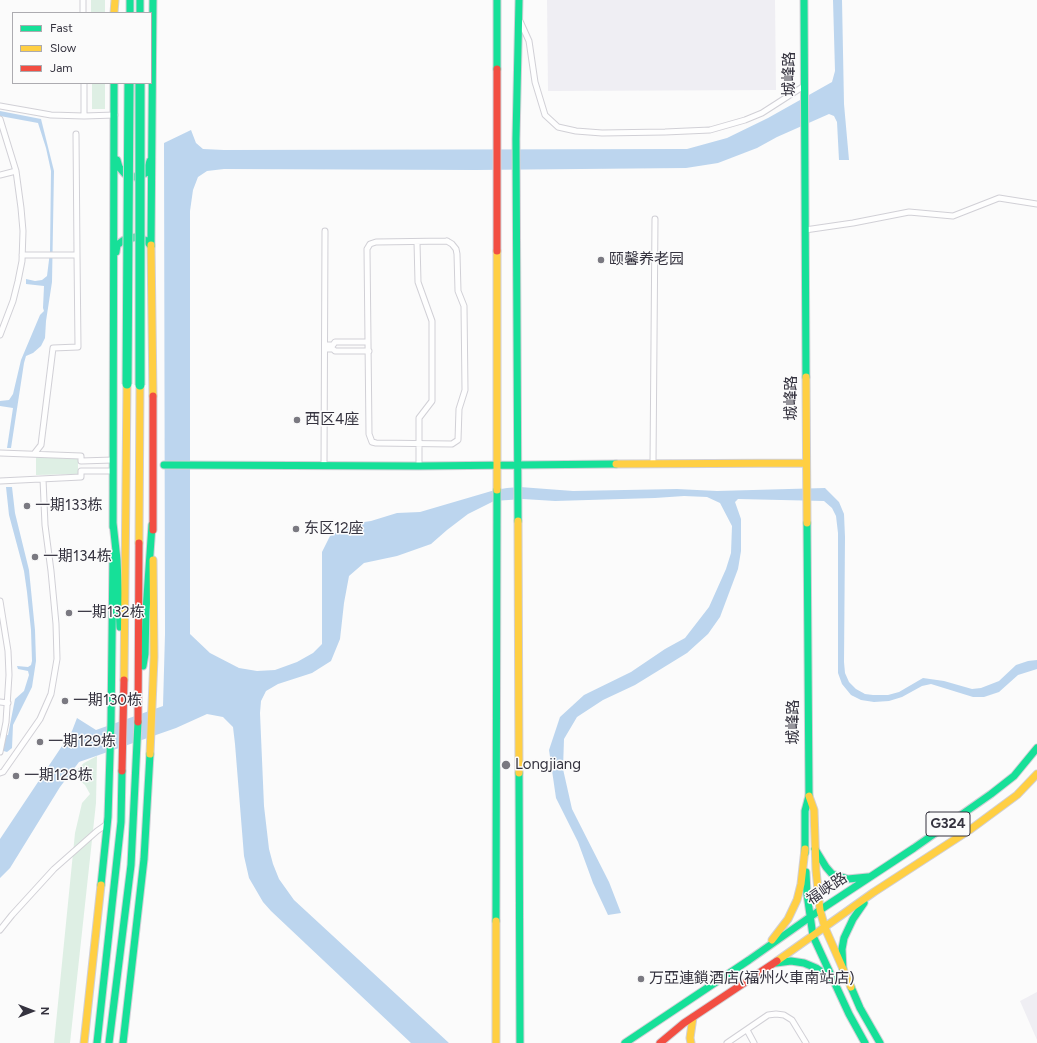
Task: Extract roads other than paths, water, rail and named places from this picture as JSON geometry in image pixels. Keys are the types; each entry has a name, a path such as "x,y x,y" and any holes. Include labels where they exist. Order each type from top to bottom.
{"main road":[{"path":"114,0 114,12"},
{"path":"140,0 140,12"},
{"path":"123,1043 144,859 152,738 154,594 152,525 153,465 151,246 153,0"},
{"path":"496,1043 497,0"},
{"path":"519,0 516,139 519,502 517,582 520,1043"},
{"name":"城峰路","path":"804,0 809,796 814,810 806,870 807,894 813,936 849,1014 865,1043"},
{"path":"84,1043 107,824 111,723 115,150 114,84"},
{"path":"97,1043 118,861 124,748 129,84"},
{"path":"109,1043 131,865 138,704 140,84"},
{"path":"115,150 119,167 125,174 135,177 146,173 150,164 152,150"},
{"path":"114,259 117,245 124,240 136,237 147,241 151,246"},
{"path":"164,465 419,466 497,464 806,463"},
{"path":"113,523 117,560 124,718"},
{"path":"138,689 145,654 152,525"},
{"name":"福峡路","path":"625,1043 764,950 820,910 991,794 1014,776 1037,748"},
{"name":"福峡路","path":"660,1043 693,1017 825,928 874,892 971,829 1017,795 1037,774"},
{"path":"810,849 832,874 848,879 872,876"},
{"path":"764,950 788,918 797,900 810,849"},
{"name":"城峰路","path":"810,849 816,870 817,893 825,928 860,1008 880,1043"},
{"path":"883,868 891,881"},
{"path":"806,870 816,870"},
{"path":"843,970 842,949 844,938 853,919 874,892"},
{"path":"749,960 758,974"},
{"path":"771,965 784,962 804,963 816,968 832,978"},
{"path":"691,1043 690,1038 693,1017"}],"street":[{"path":"83,0 83,12"},
{"path":"519,20 529,40 535,82 545,115 558,127 576,131 602,133 710,130 745,120 762,113 804,89"},
{"path":"84,84 84,116"},
{"path":"0,106 51,115 115,115"},
{"path":"0,119 16,171 22,220 22,255 18,281 13,300 0,335"},
{"path":"34,454 41,445 53,348 78,348 76,134"},
{"path":"0,175 16,171"},
{"path":"805,230 853,223 909,212 953,216 999,198 1037,204"},
{"path":"653,463 655,219"},
{"path":"324,466 325,231"},
{"path":"447,241 452,244 458,254 458,291 464,306 465,390 459,409 458,440 452,444 376,443 372,442 369,434 367,249 370,244 376,242 417,242 447,241"},
{"path":"417,242 418,282 432,321 432,401 419,418 419,466"},
{"path":"22,255 77,255"},
{"path":"325,347 333,345 335,342 368,342"},
{"path":"325,347 335,351 368,351"},
{"path":"0,453 81,456 81,460 113,460"},
{"path":"153,465 164,465"},
{"path":"0,481 81,477 81,471 113,471"},
{"path":"0,773 3,772 40,719 51,694 57,659 56,624 45,525 43,479"},
{"path":"0,600 9,675 8,703 0,752"},
{"path":"0,702 8,703"},
{"path":"0,930 54,869 107,824"},
{"path":"727,1043 768,1015 776,1014 792,1020 806,1043"},
{"path":"747,1030 754,1043"}],"water":[{"path":"833,0 842,0 844,104 849,160 839,160 837,122 834,116 829,114 777,137 757,148 718,163 686,168 476,170 224,169 207,171 198,177 193,190 190,211 190,634 210,653 239,668 257,671 275,670 297,662 313,653 322,644 322,552 330,536 351,524 371,521 397,513 420,512 495,490 520,487 573,491 677,489 717,491 825,488 839,502 844,514 844,662 845,673 849,682 856,689 865,694 888,695 899,692 923,678 944,681 972,689 981,688 999,681 1016,665 1028,661 1037,660 1037,669 1018,675 999,692 984,697 973,697 931,684 922,686 902,697 889,701 874,702 861,700 851,695 842,684 838,673 838,533 836,516 832,508 824,501 738,499 735,502 741,519 741,551 738,569 720,617 708,634 687,653 635,685 603,700 577,717 564,739 563,769 572,809 609,882 621,913 608,915 593,883 578,842 556,798 549,750 560,717 584,695 631,672 665,649 685,638 709,607 726,569 731,553 732,526 720,503 707,497 684,496 555,501 523,499 494,501 468,514 431,544 397,556 364,563 349,576 340,639 331,661 312,673 278,684 266,691 261,701 260,713 264,806 269,849 279,879 294,900 449,1043 411,1043 263,902 249,878 244,856 233,727 223,717 207,714 176,728 79,762 60,787 10,868 0,878 0,839 72,731 77,718 96,730 163,706 165,634 164,143 191,130 196,143 203,149 224,150 687,149 727,138 768,118 832,82 835,71"},
{"path":"0,111 41,119 54,171 52,282 45,338 41,346 33,353 26,356 11,448 7,448 13,408 0,406 0,401 9,400 13,394 21,360 40,315 44,311 44,286 26,284 26,279 35,281 42,280 47,276 50,252 51,171 38,123 0,116"},
{"path":"6,487 12,487 15,513 29,570 35,630 36,661 32,687 13,725 12,748 7,752 0,750 0,736 8,735 15,699 24,691 29,675 28,671 18,669 17,666 28,667 31,665 32,661 31,630 24,571 9,515"}],"place":[{"name":"颐馨养老园","path":"601,260"},
{"name":"西区4座","path":"297,420"},
{"name":"一期133栋","path":"27,506"},
{"name":"东区12座","path":"296,529"},
{"name":"一期134栋","path":"35,557"},
{"name":"一期132栋","path":"69,613"},
{"name":"一期130栋","path":"65,701"},
{"name":"一期129栋","path":"40,742"},
{"name":"Longjiang","path":"506,765"},
{"name":"一期128栋","path":"16,776"},
{"name":"万亞連鎖酒店(福州火車南站店)","path":"641,979"}]}
